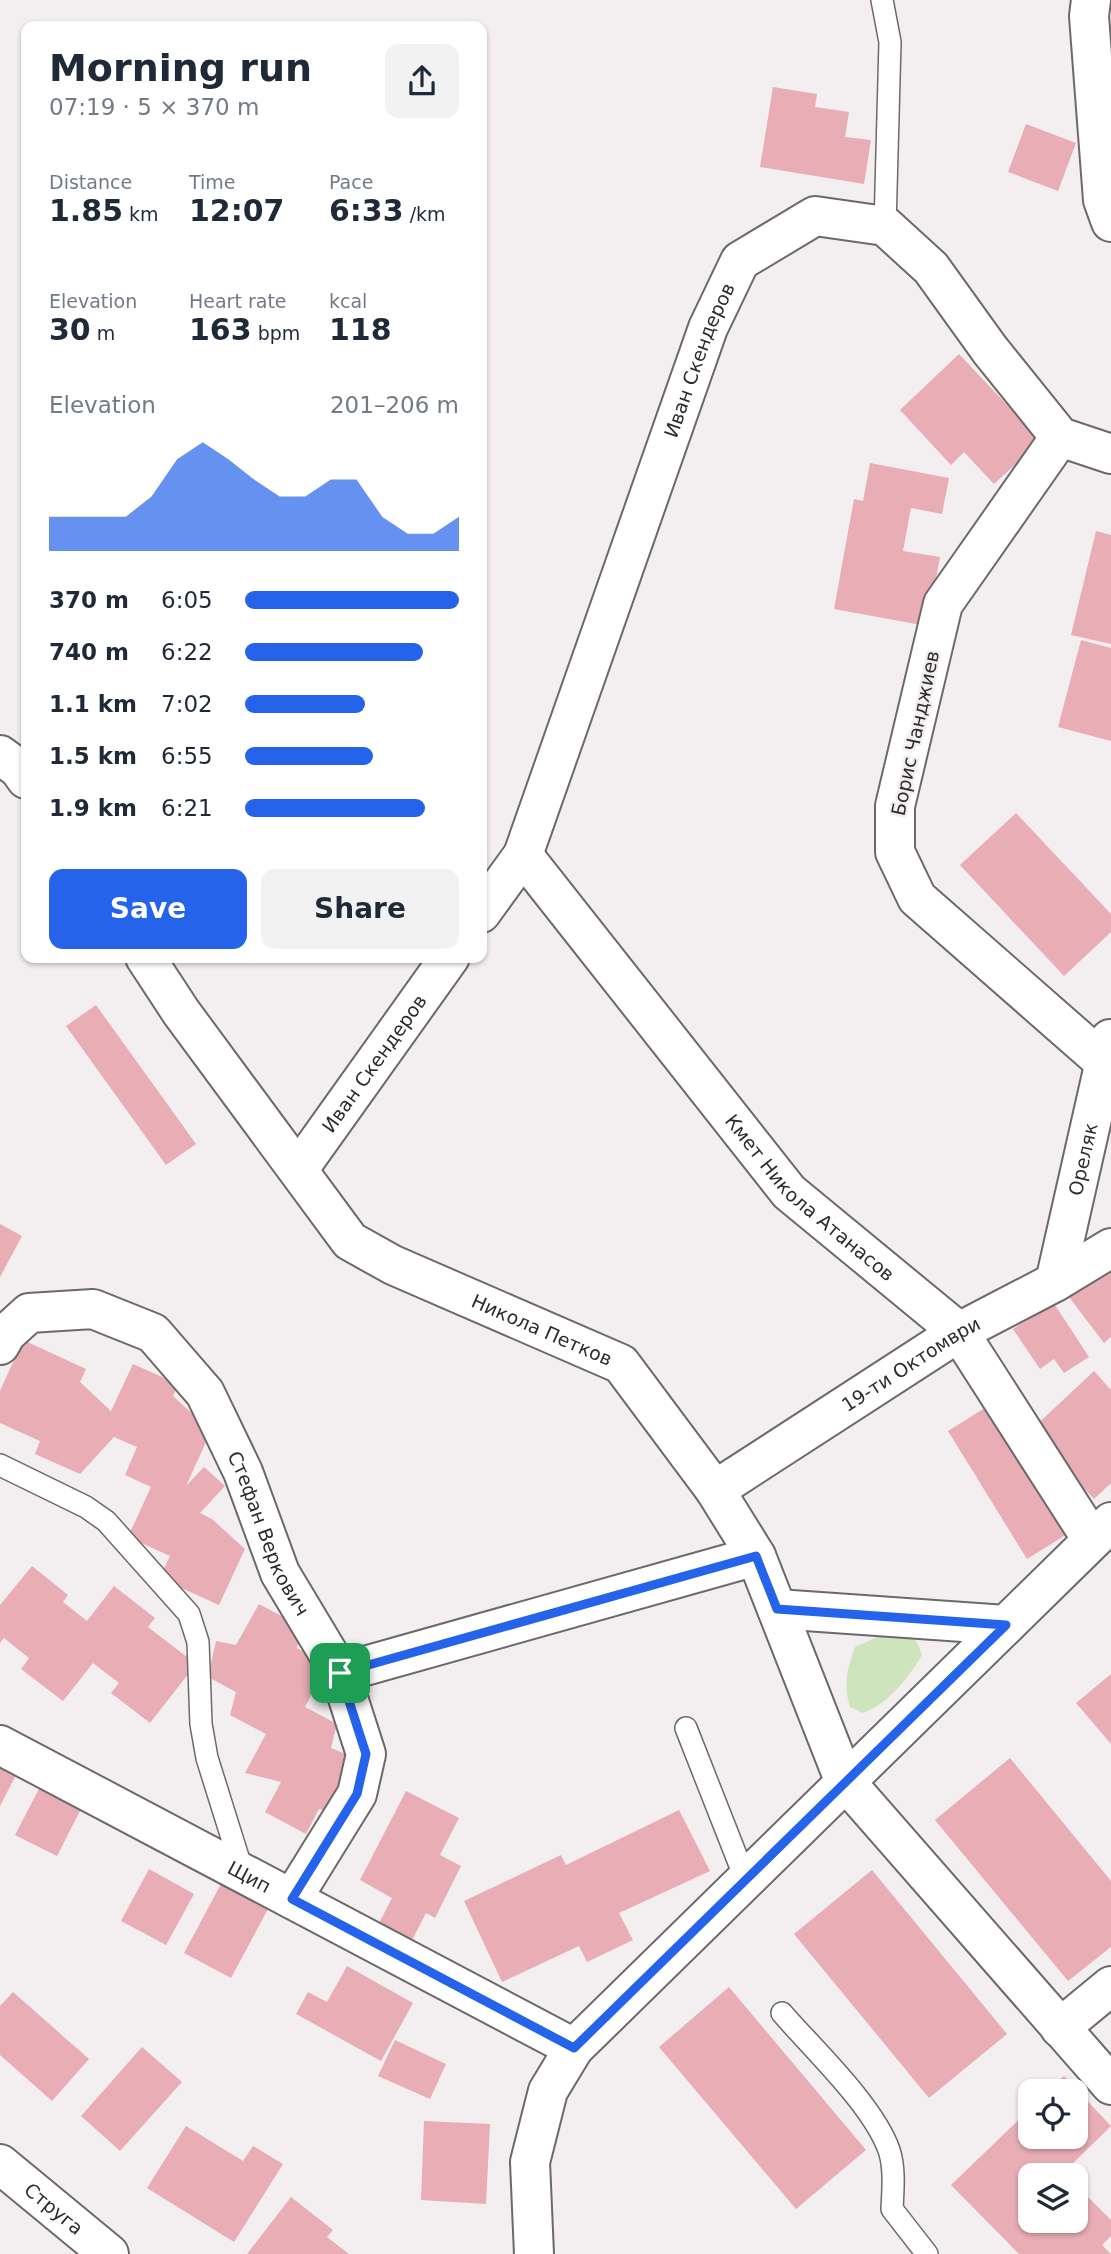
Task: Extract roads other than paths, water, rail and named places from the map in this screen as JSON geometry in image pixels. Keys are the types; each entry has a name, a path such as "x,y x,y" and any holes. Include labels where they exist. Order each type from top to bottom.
{"street":[{"path":"1091,0 1089,16 1103,200 1111,222"},
{"name":"Иван Скендеров","path":"487,906 523,855 708,328 740,261 815,216 885,226"},
{"path":"885,226 931,268 962,313 1060,437 1111,454"},
{"name":"Борис Чанджиев","path":"1060,437 943,604 895,806 895,852 917,898 1108,1050"},
{"path":"0,755 21,772"},
{"name":"Кмет Никола Атанасов","path":"523,855 789,1192 959,1332 1101,1530"},
{"name":"Никола Петков","path":"149,963 181,1012 350,1241 393,1265 621,1364 715,1490 756,1556 844,1780 1111,2085"},
{"name":"Иван Скендеров","path":"298,1170 446,963"},
{"name":"Ореляк","path":"1055,1282 1108,1050"},
{"name":"19-ти Октомври","path":"715,1490 959,1332 1055,1282 1111,1248"},
{"name":"Стефан Веркович","path":"0,1345 6,1334 29,1313 93,1308 153,1333 205,1394 243,1472 280,1573 340,1673 366,1754 357,1794 292,1899"},
{"path":"534,2254 530,2162 548,2091 574,2048 1101,1530"},
{"path":"340,1673 756,1556"},
{"path":"777,1609 1006,1625"},
{"name":"Щип","path":"0,1745 574,2048"},
{"path":"1060,2028 1111,1986"},
{"name":"Струга","path":"0,2164 109,2254"}],"lane":[{"path":"882,0 890,42 885,226"},
{"path":"0,1465 86,1507 106,1521 189,1615 198,1642 201,1724 207,1758 243,1873"},
{"path":"686,1728 745,1878"},
{"path":"782,2013 871,2116 889,2150 893,2176 892,2209 927,2254"}]}
